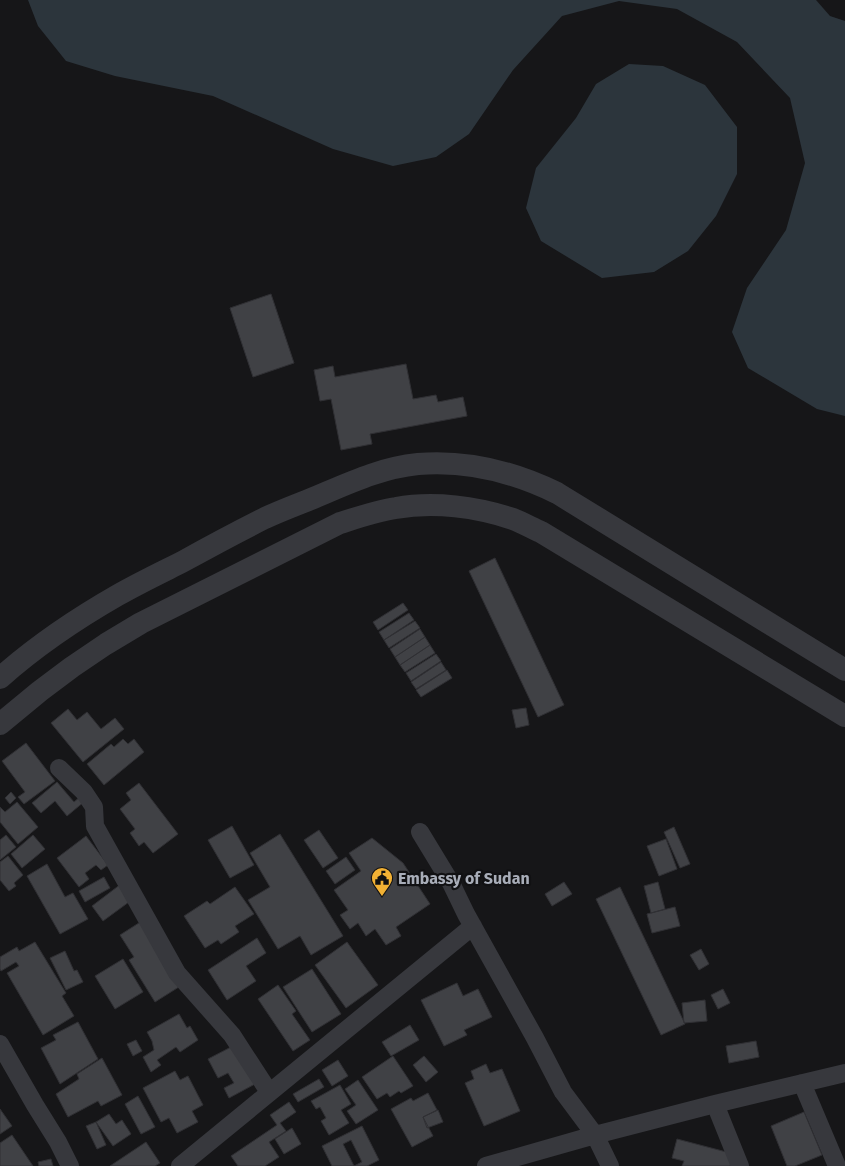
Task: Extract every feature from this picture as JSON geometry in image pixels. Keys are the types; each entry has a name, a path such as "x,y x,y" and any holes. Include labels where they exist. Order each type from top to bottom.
{"street":[{"path":"0,678 48,640 96,608 267,517 371,473 418,464 442,463 490,468 536,482 557,493 845,670"},
{"path":"0,724 72,667 141,622 340,524 368,514 397,508 427,505 457,506 486,512 514,520 541,532 845,716"},
{"path":"59,768 84,792 94,807 95,826 177,973 232,1035 269,1092"},
{"path":"420,832 450,882 563,1092 596,1135 610,1166"},
{"path":"180,1166 473,926"},
{"path":"0,1044 58,1142 70,1166"},
{"path":"486,1166 715,1104 845,1073"},
{"path":"802,1083 837,1166"},
{"path":"715,1104 740,1166"}],"shaded area":[{"path":"28,0 816,0 830,16 845,21 845,416 817,409 748,368 732,332 747,288 786,230 805,163 790,98 737,42 677,9 619,1 562,16 513,70 469,134 436,157 393,166 333,149 213,96 115,76 66,61 38,26"},
{"path":"629,64 663,66 705,85 737,127 737,174 716,216 688,251 654,272 602,278 541,241 526,208 536,168 576,118 596,84"}],"building":[{"path":"271,294 294,363 253,377 230,308"},
{"path":"406,364 413,399 436,395 438,402 463,397 467,416 370,434 372,444 341,450 331,399 320,401 314,370 333,366 335,377"},
{"path":"495,558 564,705 538,717 469,571"},
{"path":"403,603 408,610 378,630 373,622"},
{"path":"409,613 414,620 384,640 379,632"},
{"path":"415,621 420,628 389,648 384,640"},
{"path":"420,629 425,637 395,657 390,649"},
{"path":"425,637 430,645 400,665 395,657"},
{"path":"430,645 435,653 405,672 400,665"},
{"path":"436,654 441,661 411,681 406,673"},
{"path":"441,662 446,670 416,689 411,682"},
{"path":"447,670 452,678 421,697 416,690"},
{"path":"526,708 529,725 516,728 512,710"},
{"path":"68,709 77,720 87,712 101,729 115,718 124,729 83,762 51,723"},
{"path":"123,739 128,744 134,739 144,752 104,785 87,764 111,744 114,747"},
{"path":"26,743 55,781 24,804 18,797 25,792 2,761"},
{"path":"57,782 74,802 81,796 85,801 67,816 55,801 41,813 32,803"},
{"path":"139,783 178,834 153,853 144,842 139,846 130,833 135,829 120,809 131,800 126,793"},
{"path":"11,792 16,798 10,804 5,798"},
{"path":"17,802 38,827 18,844 0,822 0,807 5,812"},
{"path":"232,826 254,865 230,878 208,840"},
{"path":"674,827 690,864 680,868 664,832"},
{"path":"319,830 338,858 323,868 304,840"},
{"path":"280,834 343,936 311,955 300,936 278,949 248,900 270,887 250,853"},
{"path":"6,835 16,847 0,860 0,840"},
{"path":"33,835 45,849 22,868 11,854"},
{"path":"86,836 108,865 101,870 96,865 85,873 89,879 79,887 57,858"},
{"name":"Embassy of Sudan","path":"372,838 403,863 430,904 396,927 401,936 386,945 375,929 366,936 358,923 350,929 340,915 348,910 334,890 361,871 349,853"},
{"path":"666,839 677,869 659,876 647,846"},
{"path":"8,856 23,875 14,883 16,886 9,891 0,880 0,862"},
{"path":"346,857 355,870 335,884 326,871"},
{"path":"47,864 65,897 73,893 88,919 60,934 27,876"},
{"path":"104,877 110,888 85,902 79,891"},
{"path":"564,882 572,894 552,906 545,894"},
{"path":"658,882 665,909 651,913 644,886"},
{"path":"121,884 133,899 103,921 92,906"},
{"path":"235,887 254,914 235,926 239,932 221,944 218,940 205,948 184,916 207,901 210,904"},
{"path":"620,887 685,1024 661,1035 596,899"},
{"path":"675,907 680,926 652,933 647,914"},
{"path":"142,921 182,985 155,1002 129,960 134,957 120,935"},
{"path":"257,938 266,953 246,966 256,981 227,1000 208,970"},
{"path":"35,942 66,993 62,996 74,1016 43,1035 7,973 19,966 16,962 1,971 0,969 0,957 17,947 19,951"},
{"path":"347,942 378,985 346,1008 315,965"},
{"path":"701,949 709,964 699,970 690,955"},
{"path":"65,951 74,971 77,970 83,982 66,990 50,958"},
{"path":"123,959 143,992 115,1009 95,976"},
{"path":"312,969 341,1014 312,1032 283,987"},
{"path":"457,983 463,996 478,989 492,1017 464,1030 467,1035 444,1046 421,1000"},
{"path":"278,985 296,1011 292,1014 310,1040 293,1051 258,999"},
{"path":"723,989 730,1003 718,1009 711,995"},
{"path":"705,1000 707,1021 684,1023 682,1003"},
{"path":"179,1014 187,1028 190,1026 198,1040 180,1052 176,1047 157,1060 161,1065 151,1072 143,1057 154,1050 147,1032"},
{"path":"78,1022 98,1059 60,1084 41,1048 56,1040 53,1035"},
{"path":"410,1025 419,1040 391,1056 382,1042"},
{"path":"136,1040 142,1051 133,1056 127,1044"},
{"path":"756,1041 759,1057 729,1063 726,1046"},
{"path":"233,1046 255,1084 229,1098 224,1088 234,1083 228,1073 218,1078 208,1059"},
{"path":"393,1056 413,1086 401,1093 399,1091 390,1097 387,1093 377,1099 362,1077"},
{"path":"424,1056 438,1072 426,1082 413,1065"},
{"path":"102,1058 122,1095 101,1106 98,1101 68,1117 56,1094 79,1079 77,1074"},
{"path":"338,1060 348,1076 332,1086 322,1070"},
{"path":"486,1064 490,1073 502,1069 520,1111 484,1126 465,1083 474,1079 471,1071"},
{"path":"175,1071 180,1080 188,1076 203,1105 192,1111 198,1122 177,1133 169,1118 161,1122 143,1088"},
{"path":"319,1079 324,1087 298,1102 293,1094"},
{"path":"358,1080 378,1110 356,1124 347,1111 356,1105 345,1089"},
{"path":"340,1085 351,1104 341,1110 349,1123 329,1135 321,1121 326,1118 320,1107 316,1109 311,1101"},
{"path":"428,1093 437,1110 423,1117 433,1136 412,1147 391,1109 411,1098 413,1101"},
{"path":"138,1096 155,1127 141,1134 125,1104"},
{"path":"289,1102 296,1112 280,1123 286,1131 269,1142 279,1157 265,1166 238,1166 231,1156 277,1125 270,1115"},
{"path":"0,1109 12,1126 0,1134"},
{"path":"438,1110 443,1122 427,1128 423,1117"},
{"path":"804,1112 822,1155 795,1166 787,1166 771,1126"},
{"path":"109,1114 116,1124 122,1120 131,1134 113,1146 96,1122"},
{"path":"96,1122 106,1145 97,1149 86,1126"},
{"path":"362,1126 379,1160 367,1166 332,1166 322,1146","holes":["351,1140 362,1162 354,1166 343,1144"]},
{"path":"292,1128 301,1144 284,1154 275,1139"},
{"path":"12,1135 33,1166 0,1166 0,1143"},
{"path":"677,1139 734,1154 730,1166 682,1166 684,1161 672,1158"},
{"path":"146,1142 160,1163 155,1166 110,1166"},
{"path":"51,1159 53,1166 39,1166 38,1162"}],"place":[{"name":"Embassy of Sudan","path":"382,897"}]}
